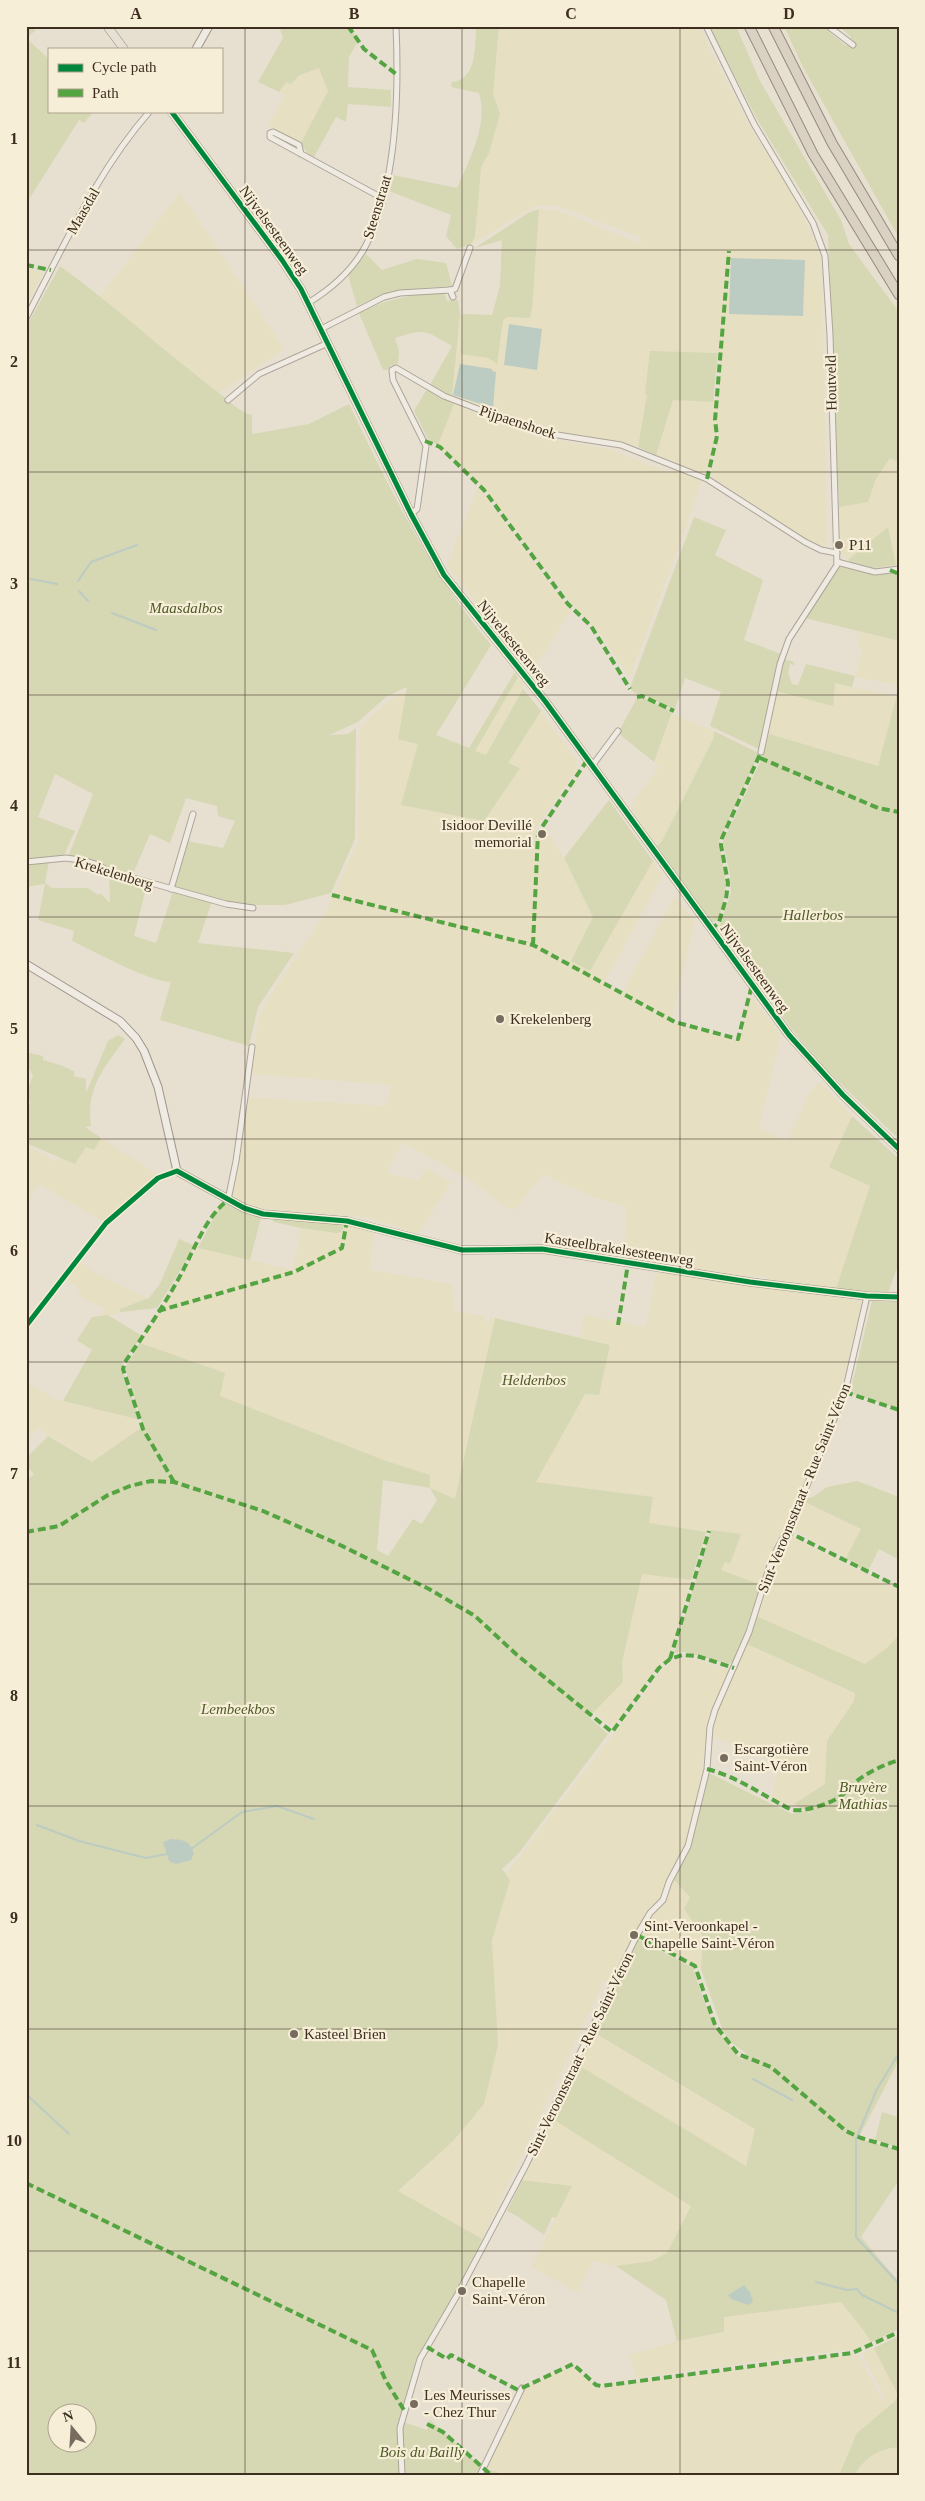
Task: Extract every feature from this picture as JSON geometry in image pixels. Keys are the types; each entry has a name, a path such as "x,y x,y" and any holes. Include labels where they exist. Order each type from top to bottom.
{"highway":[{"path":"749,26 813,154 899,295"},
{"path":"773,26 832,143 899,256"}],"main road":[{"path":"107,26 123,48"},
{"name":"Nijvelsesteenweg","path":"172,112 282,260 308,303 410,514 444,575 544,701 790,1035 843,1095 899,1149"}],"street":[{"path":"197,48 209,26"},
{"name":"Steenstraat","path":"308,303 340,281 355,263 365,247 388,182 393,138 396,26"},
{"name":"Houtveld","path":"706,26 754,124 813,223 825,256 830,335 837,562 832,575 789,639 780,664 761,752"},
{"path":"828,26 853,45"},
{"name":"Maasdal","path":"26,318 67,239 107,171 149,112"},
{"path":"301,154 300,145 273,132 270,133 270,137 301,154 382,198"},
{"path":"321,329 384,297 400,293 455,289 470,248"},
{"path":"450,290 453,298"},
{"path":"228,400 259,374 328,343"},
{"name":"Pijpaenshoek","path":"410,514 417,509 426,446 393,380 392,370 396,368 444,396 508,421 551,434 621,445 707,479 805,542 821,550 837,553"},
{"path":"837,562 875,572 899,569"},
{"path":"592,766 618,731"},
{"name":"Krekelenberg","path":"171,889 193,814"},
{"name":"Krekelenberg","path":"26,862 66,858 86,861 98,865 119,877 137,879 226,904 253,908"},
{"path":"26,964 120,1022 136,1038 148,1060 158,1087 177,1171 158,1178 106,1223 26,1326"},
{"path":"228,1200 236,1161 252,1048"},
{"name":"Kasteelbrakelsesteenweg","path":"177,1171 228,1200 263,1214 347,1221 462,1250 542,1249 750,1282 867,1296 899,1297"},
{"name":"Sint-Veroonsstraat - Rue Saint-Véron","path":"402,2475 399,2434 404,2410 420,2358 459,2292 526,2165 637,1934 650,1913 663,1900 669,1882 688,1846 707,1769 710,1727 715,1710 749,1632 774,1555 794,1517 845,1392 867,1296"},
{"path":"480,2475 522,2388"}],"shaded area":[{"path":"499,26 698,26 748,124 791,192 813,237 822,263 827,546 817,545 793,531 711,476 718,442 717,424 714,425 716,436 708,474 702,479 630,677 595,627 571,603 481,484 437,447 454,404 535,437 610,449 672,474 675,462 656,455 673,400 718,401 722,353 650,351 645,393 648,394 638,447 528,426 452,396 460,314 503,315 532,309 539,209 556,210 641,244 640,237 558,206 541,205 533,207 470,245 475,237 481,167 489,153 500,114 493,94"},
{"path":"319,68 328,91 301,143 268,126 285,95 279,92 286,82"},
{"path":"180,192 284,349 219,393 153,340 97,301"},
{"path":"731,258 805,260 803,316 729,314"},
{"path":"26,269 43,273 26,307"},
{"path":"509,324 542,329 537,370 504,365"},
{"path":"460,364 492,369 492,371 496,372 493,408 453,395"},
{"path":"890,458 899,462 899,565 896,565 888,528 848,560 846,557 841,558 839,507 868,502 876,479"},
{"path":"478,487 561,598 572,609 532,672 447,566"},
{"path":"480,631 491,645 422,730 402,805 519,768 508,763 541,711 577,761 576,770 535,830 535,837 552,836 593,917 571,961 590,971 653,861 663,875 604,983 622,993 675,896 695,921 671,1022 739,1041 751,996 781,1035 759,1127 787,1141 810,1091 820,1082 852,1116 829,1167 870,1186 836,1289 624,1257 626,1206 592,1197 543,1174 515,1210 505,1207 466,1177 402,1142 387,1173 417,1181 427,1168 451,1182 418,1234 367,1217 291,1212 246,1205 233,1198 248,1097 386,1106 392,1085 251,1074 258,1019 265,1003 325,914 358,841 360,730 364,723 396,695 407,692"},
{"path":"860,632 899,641 899,685 855,677 862,649 857,646"},
{"path":"518,677 525,685 486,755 475,751"},
{"path":"835,683 896,697 878,766 769,734 776,691 832,706"},
{"path":"672,714 714,731 714,737 662,841 657,846 640,823 631,806 659,767 654,762"},
{"path":"101,1138 158,1175 104,1222 39,1184 26,1204 26,1148 31,1148 54,1161 62,1158 75,1164 86,1147 94,1150"},
{"path":"344,1224 374,1230 370,1270 452,1284 455,1311 485,1316 484,1321 489,1322 490,1317 495,1318 455,1499 429,1488 430,1475 386,1461 220,1396 225,1373 140,1343 198,1248 293,1270 301,1228 336,1233"},
{"path":"79,1261 95,1273 149,1299 121,1309 118,1314 100,1316 104,1308 81,1298 78,1288 65,1278"},
{"path":"656,1272 862,1301 841,1389 795,1506 769,1559 761,1585 721,1570 725,1562 730,1564 741,1534 711,1530 706,1532 649,1523 653,1497 535,1482 585,1394 599,1395 610,1345 580,1338 584,1315 646,1327"},
{"path":"26,1382 57,1400 137,1419 141,1427 92,1462 38,1428 26,1438"},
{"path":"805,1502 861,1529 846,1558 792,1529"},
{"path":"787,1534 899,1591 899,1635 887,1648 865,1664 855,1662 756,1616"},
{"path":"642,1573 691,1580 670,1653 615,1725 610,1725 594,1712 623,1682 622,1662"},
{"path":"747,1644 855,1693 854,1701 827,1741 825,1784 794,1804 785,1805 773,1797 774,1783 781,1765 711,1735 722,1697"},
{"path":"684,1658 697,1659 729,1670 708,1719 698,1797 686,1845 666,1878 674,1880 690,1897 684,1909 703,1936 701,1969 634,1934 609,1982 604,1981 482,2239 398,2192 453,2141 498,2044 492,1940 510,1880 506,1874 663,1669 673,1661"},
{"path":"171,1839 183,1840 188,1843 194,1853 191,1860 176,1864 169,1861 163,1842"},
{"path":"595,2033 755,2129 745,2167 578,2065"},
{"path":"551,2118 691,2206 667,2253 652,2261 616,2266 593,2261 577,2292 531,2267 572,2186 522,2180"},
{"path":"744,2285 750,2292 753,2302 748,2305 731,2299 728,2295"},
{"path":"841,2302 871,2342 854,2349 636,2378 629,2355 677,2341 723,2332 724,2317"},
{"path":"874,2348 898,2395 895,2401 857,2433 839,2475 505,2475 486,2467 523,2388 572,2366 595,2386 601,2388 639,2381 857,2354 882,2400 885,2398 862,2353"},
{"path":"899,2447 899,2475 854,2475 865,2459 883,2449"}],"green space":[{"path":"26,26 32,26 35,31 26,38"},
{"path":"279,26 350,26 358,41 349,57 348,87 391,90 391,107 348,104 346,122 336,117 314,157 307,153 301,143 328,91 319,68 298,76 291,84 286,82 279,92 258,82 283,38"},
{"path":"476,26 499,26 493,94 500,114 489,153 481,167 475,237 470,245 457,249 446,236 451,215 389,191 393,175 457,188 480,129 481,105 479,93 451,87 452,82 460,80 470,69 475,52"},
{"path":"709,26 736,26 760,81 841,220 849,244 899,312 899,462 890,458 876,479 868,502 839,507 828,235 757,119"},
{"path":"784,26 822,26 846,46 851,37 839,26 899,26 899,238 803,67"},
{"path":"26,38 48,58 48,112 93,112 84,123 79,120 26,204"},
{"path":"539,209 530,318 507,317 503,320 497,364 488,358 461,354 462,314 492,315 500,286 502,240 475,248 528,213"},
{"path":"366,254 382,270 417,259 446,263 452,286 391,293 357,306 348,275"},
{"name":"Maasdalbos","path":"60,266 233,404 247,414 252,415 252,434 309,424 349,404 412,529 430,560 469,618 491,645 436,735 469,748 515,672 518,677 475,751 486,755 523,689 541,711 508,763 520,768 484,821 401,805 418,744 398,739 407,687 387,696 358,722 329,735 348,734 356,728 355,839 331,893 285,905 239,905 173,886 188,841 223,848 235,821 218,816 217,806 186,798 170,843 150,834 132,876 120,873 97,862 73,857 69,855 93,794 55,774 38,817 75,831 64,855 26,860 26,768 30,759 26,757 26,327"},
{"path":"444,293 447,301 458,300 460,314 452,396 430,385 452,346 425,332 395,338 399,351 398,364 391,365 387,370 383,370 359,313 379,304 400,298"},
{"path":"650,351 718,353 713,402 673,400 656,455 638,447 647,395 645,393"},
{"path":"427,389 454,404 438,445 428,439 414,411"},
{"path":"694,517 726,530 715,555 763,580 744,640 781,654 759,749 710,726 721,692 685,678 675,709 672,709 645,695 636,694 630,688"},
{"path":"888,527 896,565 874,568 851,563 848,560"},
{"path":"842,566 872,573 890,572 899,576 899,641 805,618 839,567"},
{"path":"783,659 794,662 794,665 790,664 788,673 792,684 798,685 806,664 855,676 852,687 835,683 833,706 776,691"},
{"name":"Hallerbos","path":"898,691 899,1139 827,1071 790,1027 719,928 731,893 730,875 723,842 762,758 769,734 878,766"},
{"path":"642,697 672,712 654,762 618,733 637,698"},
{"path":"714,731 758,753 758,756 719,841 726,883 723,904 718,919 714,922 710,921 657,846 662,841 714,737"},
{"path":"609,800 653,861 590,971 571,961 593,917 564,858"},
{"path":"49,862 45,883 52,888 88,888 98,895 100,893 110,903 109,875 118,880 147,884 134,936 156,943 173,892 212,901 198,943 294,953 258,1007 249,1046 160,1020 171,982 149,977 122,965 72,941 74,931 38,920 45,884 26,887 26,864"},
{"path":"118,1035 125,1039 98,1080 91,1101 91,1126 85,1127 101,1138 94,1150 86,1147 75,1164 26,1143 26,1112 30,1103 27,1093 33,1075 26,1065 26,1052 43,1056 43,1060 63,1066 75,1072 73,1076 86,1079 86,1093 108,1041"},
{"path":"852,1116 899,1159 899,1263 888,1293 836,1289 870,1186 829,1167"},
{"path":"226,1204 261,1218 250,1260 198,1248 220,1206"},
{"path":"272,1218 344,1224 342,1232 336,1233 274,1222"},
{"path":"179,1239 195,1246 157,1308 120,1312 120,1309 149,1298 160,1284"},
{"path":"872,1301 899,1302 899,1409 850,1393"},
{"path":"108,1315 142,1336 122,1363 123,1373 139,1417 137,1419 63,1401 92,1350 77,1340 92,1317"},
{"name":"Lembeekbos","path":"495,1318 610,1345 599,1395 585,1394 536,1482 653,1497 649,1523 706,1532 691,1580 642,1574 622,1662 623,1682 589,1717 608,1734 518,1854 502,1869 510,1880 492,1940 498,2044 484,2104 453,2141 398,2191 482,2239 460,2284 416,2359 400,2421 427,2430 430,2420 482,2467 505,2475 26,2475 26,1481 34,1474 26,1466 26,1458 48,1436 92,1462 142,1427 143,1424 125,1368 140,1343 225,1373 220,1396 386,1461 430,1475 430,1488 455,1499","holes":["383,1480 430,1488 437,1500 422,1524 413,1519 388,1556 377,1550"]},
{"path":"857,1481 899,1497 899,1560 879,1549 867,1573 846,1558 861,1529 805,1502 805,1499 813,1497 827,1487"},
{"path":"711,1530 741,1534 730,1564 725,1562 721,1570 761,1585 745,1633 733,1662 729,1664 685,1652 674,1653"},
{"name":"Bruyère Mathias","path":"756,1616 865,1664 887,1648 899,1635 899,2060 858,2139 899,2150 899,2180 861,2237 899,2282 899,2329 871,2342 841,2302 724,2317 724,2332 677,2341 666,2300 616,2266 652,2261 667,2253 691,2206 551,2118 578,2065 746,2166 755,2129 595,2033 638,1939 693,1968 706,2006 717,2029 732,2050 742,2060 746,2053 728,2040 722,2028 701,1969 703,1936 684,1909 690,1897 674,1880 695,1828 709,1773 792,1814 804,1811 814,1815 794,1804 825,1784 827,1741 854,1701 855,1693 747,1644"},
{"path":"882,2112 898,2117 899,2147 875,2140"},
{"path":"522,2180 572,2186 556,2218 552,2217 544,2235 507,2211"},
{"path":"899,2336 899,2447 884,2450 873,2455 863,2463 854,2475 839,2475 857,2433 895,2401 898,2395 874,2348"}],"waterway":[{"path":"78,581 91,562 137,545"},
{"path":"26,578 57,584"},
{"path":"79,591 88,601"},
{"path":"112,613 156,630"},
{"path":"191,1849 242,1812 277,1806 314,1819"},
{"path":"37,1825 79,1841 146,1858 167,1854"},
{"path":"899,2053 877,2089 856,2139 856,2237 899,2284"},
{"path":"753,2079 792,2100"},
{"path":"26,2094 69,2134"},
{"path":"816,2282 847,2290 857,2289 862,2295 899,2313"}],"marked path":[{"path":"348,26 364,49 396,74"},
{"path":"707,479 717,436 715,420 729,251"},
{"path":"26,265 51,270"},
{"path":"425,441 440,447 484,490 568,604 591,626 630,689"},
{"path":"890,570 899,574"},
{"path":"637,697 642,696 674,711"},
{"path":"711,930 719,922 726,899 728,883 721,845 722,838 761,752"},
{"path":"760,758 878,808 899,812"},
{"path":"533,945 538,833 588,759"},
{"path":"332,895 533,945 675,1022 738,1039 752,985"},
{"path":"174,1482 143,1429 123,1369 125,1362 173,1289 206,1226 220,1207 228,1200"},
{"path":"158,1311 294,1272 342,1248 347,1221"},
{"path":"618,1325 628,1264"},
{"path":"845,1392 899,1410"},
{"path":"26,1532 59,1526 108,1495 130,1486 151,1481 174,1482 263,1511 338,1544 429,1589 475,1616 517,1655 612,1732 659,1668 670,1659 682,1655 697,1656 734,1668"},
{"path":"670,1659 709,1531"},
{"path":"786,1531 899,1587"},
{"path":"707,1769 740,1781 790,1809 801,1810 824,1805 837,1799 864,1776 899,1760"},
{"path":"637,1935 695,1966 715,2025 738,2054 771,2067 846,2131 861,2138 899,2149"},
{"path":"26,2183 372,2350 386,2381 404,2410"},
{"path":"522,2388 573,2364 596,2385 601,2386 852,2353 899,2332"},
{"path":"427,2347 447,2359 451,2355 520,2391"},
{"path":"427,2424 443,2432 491,2475"}],"cycle path":[{"path":"172,112 282,260 301,289 411,514 444,575 545,701 789,1035 843,1095 899,1149"},
{"path":"26,1326 106,1223 158,1178 177,1171 244,1208 263,1214 347,1221 462,1250 542,1249 750,1282 867,1296 899,1297"}],"place":[{"name":"P11","path":"839,545"},
{"name":"Isidoor Devillé memorial","path":"542,834"},
{"name":"Krekelenberg","path":"500,1019"},
{"name":"Escargotière Saint-Véron","path":"724,1758"},
{"name":"Sint-Veroonkapel - Chapelle Saint-Véron","path":"634,1935"},
{"name":"Kasteel Brien","path":"294,2034"},
{"name":"Chapelle Saint-Véron","path":"462,2291"},
{"name":"Les Meurisses - Chez Thur","path":"414,2404"}],"park label":[{"name":"Heldenbos","path":"534,1380"},
{"name":"Bois du Bailly","path":"422,2452"}]}
